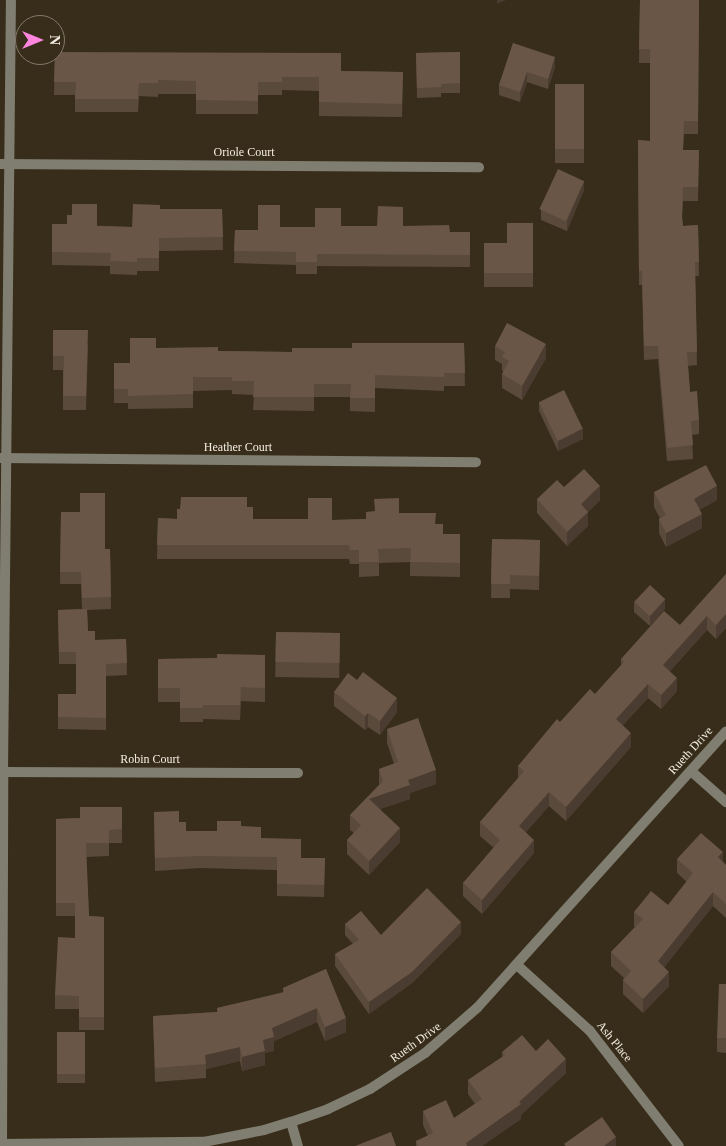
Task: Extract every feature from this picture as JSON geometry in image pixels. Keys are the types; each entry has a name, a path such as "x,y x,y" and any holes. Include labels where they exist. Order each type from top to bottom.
{"street":[{"path":"1,1145 5,164 11,0"},
{"name":"Oriole Court","path":"5,164 478,167"},
{"name":"Heather Court","path":"4,458 476,462"},
{"name":"Rueth Drive","path":"1,1145 204,1142 264,1130 291,1122 348,1100 408,1066 461,1024 517,965 726,731"},
{"path":"691,771 726,802"},
{"name":"Robin Court","path":"3,772 298,773"},
{"name":"Ash Place","path":"517,965 590,1031 679,1146"},
{"path":"291,1122 298,1146"}],"building":[{"path":"640,0 699,0 698,121 684,121 683,150 699,150 698,187 683,187 682,216 683,226 698,225 699,262 695,262 697,352 687,352 690,392 697,391 699,420 691,421 693,445 667,448 658,346 644,346 642,271 639,271 638,140 650,141 650,49 639,49"},
{"path":"513,43 555,57 548,79 527,72 520,92 499,85"},
{"path":"65,52 341,53 341,71 403,72 402,104 319,102 319,77 282,77 282,82 258,82 258,101 196,100 196,81 158,80 158,83 139,83 138,99 75,99 76,82 54,82 55,65 65,65"},
{"path":"460,52 460,83 441,84 441,87 417,88 416,53"},
{"path":"555,84 584,84 584,149 555,149"},
{"path":"558,169 584,181 566,221 539,209"},
{"path":"72,204 97,204 97,226 132,227 133,204 160,205 160,209 222,209 223,237 159,238 159,258 137,258 137,262 110,261 111,253 52,252 52,224 67,224 67,215 72,215"},
{"path":"258,205 280,205 280,227 315,227 315,208 341,208 341,226 377,226 378,206 403,207 403,226 449,225 450,232 470,232 470,255 317,254 317,262 296,262 296,252 234,251 235,230 258,230"},
{"path":"507,223 533,223 533,273 484,273 484,243 507,243"},
{"path":"507,323 546,344 522,386 502,374 509,361 502,357 505,352 495,346"},
{"path":"53,330 88,330 86,396 63,396 64,356 53,356"},
{"path":"130,338 156,338 156,348 218,347 218,351 292,352 292,348 352,348 352,343 464,343 465,373 444,373 444,377 375,375 375,398 350,398 351,384 314,384 314,397 253,397 254,381 232,381 232,377 193,377 193,394 128,396 128,389 114,389 114,363 130,363"},
{"path":"564,390 583,429 558,441 539,402"},
{"path":"706,465 717,486 694,499 702,514 666,533 659,519 666,515 654,492"},
{"path":"584,469 600,486 581,504 588,512 567,532 537,499 557,480 564,487"},
{"path":"80,493 105,493 105,549 110,549 111,597 82,598 81,572 60,572 61,512 80,512"},
{"path":"181,497 247,497 247,507 253,507 253,519 308,519 308,498 332,498 332,520 366,519 366,512 375,511 374,499 399,498 399,513 436,513 435,524 443,524 443,534 460,534 460,563 410,562 411,548 378,549 379,562 359,562 359,550 350,550 349,545 157,545 158,518 177,519 177,509 180,509"},
{"path":"492,539 540,540 539,576 510,575 510,584 491,584"},
{"path":"726,574 726,614 716,625 707,616 663,665 677,678 661,695 648,684 616,719 631,733 566,807 549,792 519,826 534,840 482,900 463,883 500,840 480,822 524,771 518,766 557,719 560,722 590,689 595,694 624,662 621,659 664,611 680,625"},
{"path":"650,585 665,599 650,616 634,602"},
{"path":"87,609 88,631 95,631 95,640 126,639 127,663 106,664 106,718 58,717 58,694 76,694 76,652 59,652 58,610"},
{"path":"276,632 340,633 339,663 275,662"},
{"path":"217,654 265,655 265,688 241,687 240,705 203,705 203,708 180,708 180,688 158,688 158,659 217,658"},
{"path":"363,672 397,698 380,721 368,713 365,716 334,692 348,673 357,680"},
{"path":"418,718 436,770 408,780 410,785 369,799 400,828 369,861 347,840 361,825 350,815 383,781 379,769 398,762 387,729"},
{"path":"80,807 122,807 122,829 109,830 109,843 86,843 89,916 104,917 104,1017 79,1017 79,996 55,995 58,937 75,938 75,903 56,903 56,819 80,818"},
{"path":"179,811 179,822 186,822 186,831 217,831 217,821 241,821 241,826 261,827 261,838 301,839 301,858 325,858 324,885 277,884 277,857 200,856 155,858 154,812"},
{"path":"701,833 723,852 718,857 726,865 726,904 713,892 658,961 669,972 643,999 623,980 631,971 611,952 643,919 634,912 651,891 668,905 693,873 677,859"},
{"path":"427,888 461,922 412,972 369,1002 335,954 359,940 345,924 361,911 381,935"},
{"path":"326,969 346,1018 325,1027 317,1008 272,1028 274,1037 263,1040 265,1051 242,1057 240,1047 205,1055 206,1064 155,1068 153,1016 218,1012 217,1008 284,992 283,988"},
{"path":"719,984 726,984 726,1038 717,1038"},
{"path":"57,1032 85,1032 85,1074 57,1074"},
{"path":"522,1035 536,1051 548,1039 566,1059 519,1102 521,1104 466,1143 467,1146 418,1146 416,1141 433,1133 423,1111 446,1100 454,1118 482,1099 468,1080 505,1055 502,1052"},
{"path":"602,1117 616,1137 604,1146 566,1146 564,1144"},
{"path":"391,1132 396,1146 355,1146"}]}
